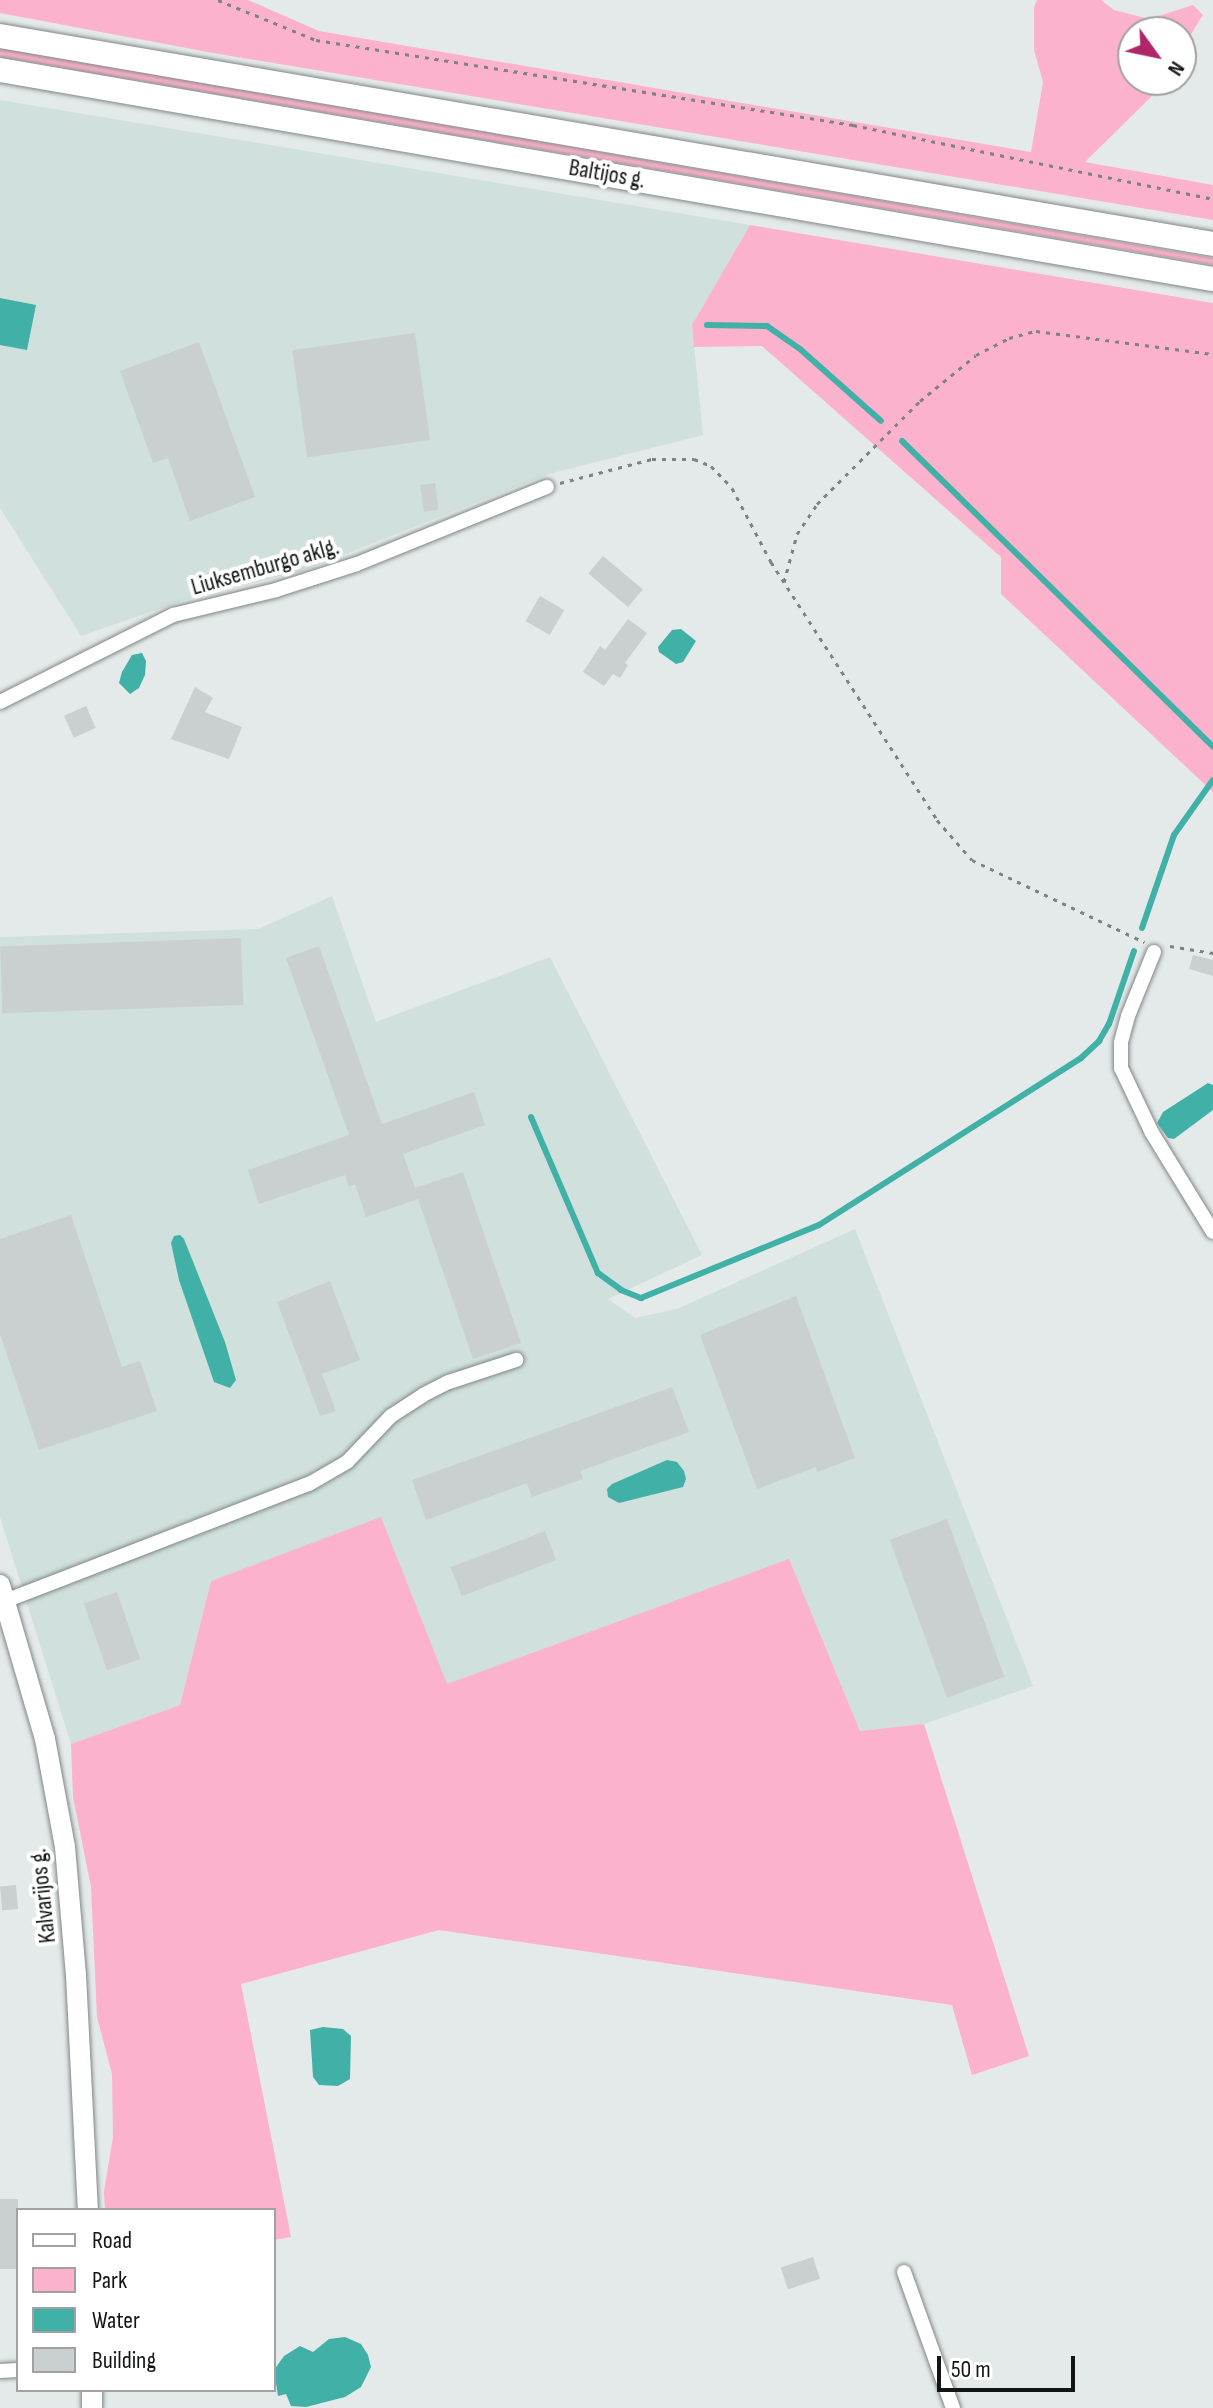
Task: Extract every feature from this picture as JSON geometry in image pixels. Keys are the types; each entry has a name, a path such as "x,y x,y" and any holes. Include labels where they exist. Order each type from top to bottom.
{"highway":[{"name":"Baltijos g.","path":"0,36 1213,244"},
{"name":"Baltijos g.","path":"0,70 1213,279"}],"main road":[{"name":"Kalvarijos g.","path":"3,1593 45,1739 65,1847 76,1975 88,2208"}],"street":[{"name":"Liuksemburgo aklg.","path":"0,702 173,615 276,590 357,564 547,487"},
{"path":"1154,952 1128,1016 1121,1043 1121,1068 1152,1133 1213,1232"},
{"path":"3,1593 309,1484 347,1462 391,1416 423,1395 449,1382 516,1360"},
{"path":"904,2272 953,2408"}],"path":[{"path":"218,0 316,40 853,125 1213,199"},
{"path":"784,582 797,534 817,504 920,401 976,355 1009,338 1036,331 1213,354"},
{"path":"547,487 652,459 702,462 711,466 732,488 784,582 937,820 972,860 1138,937 1154,952 1168,946 1213,953"}],"shaded area":[{"path":"0,100 750,225 692,325 703,435 549,474 302,571 191,598 81,636 0,508"},
{"path":"332,896 376,1022 550,957 702,1255 608,1299 635,1318 677,1309 855,1229 1033,1686 924,1724 860,1731 789,1560 446,1685 381,1518 211,1581 180,1705 71,1744 0,1517 0,937 258,929"}],"green space":[{"path":"0,0 248,0 319,31 1031,152 1043,82 1034,50 1034,8 1037,0 1101,0 1114,10 1137,16 1117,16 1117,96 1152,96 1085,162 1213,185 1213,220 213,53 0,13"},
{"path":"1193,5 1203,15 1197,25 1197,16 1158,16"},
{"path":"0,48 1213,258 1213,265 0,57"},
{"path":"750,225 1213,303 1213,792 1001,594 1001,557 762,346 694,347 692,325"},
{"path":"381,1517 447,1684 789,1559 860,1731 924,1724 1029,2056 972,2075 952,2005 439,1930 241,1984 291,2237 276,2240 276,2208 105,2208 104,2191 113,2137 112,2074 97,2017 91,1887 73,1797 71,1744 180,1705 211,1581"}],"water":[{"path":"0,298 36,305 27,350 0,345"},
{"path":"681,629 696,641 683,662 676,664 659,652 658,647 672,630"},
{"path":"142,653 146,661 145,675 139,688 130,694 119,683 122,672 132,655"},
{"path":"1208,1083 1213,1085 1213,1110 1174,1139 1168,1138 1157,1123 1163,1112"},
{"path":"180,1235 225,1342 236,1380 230,1388 214,1382 179,1280 171,1243 174,1236"},
{"path":"667,1460 677,1462 684,1471 686,1479 683,1487 619,1503 608,1497 607,1489 612,1484"},
{"path":"323,2027 343,2029 351,2036 350,2079 338,2086 319,2085 313,2077 310,2030"},
{"path":"345,2337 361,2344 371,2367 361,2387 345,2397 306,2407 291,2406 286,2394 278,2396 276,2367 284,2356 300,2346 313,2352 329,2339"}],"building":[{"path":"415,333 430,440 307,457 292,350"},
{"path":"199,342 255,497 190,521 168,458 153,463 120,371"},
{"path":"435,483 439,510 424,512 420,485"},
{"path":"603,556 643,589 628,607 588,574"},
{"path":"540,596 564,610 550,635 526,621"},
{"path":"628,619 647,633 625,663 628,665 620,678 613,674 604,686 583,672 600,646 605,650"},
{"path":"195,687 213,698 205,712 242,727 229,759 171,739"},
{"path":"86,706 96,728 74,738 64,716"},
{"path":"241,938 243,1005 2,1013 0,946"},
{"path":"319,946 382,1124 474,1092 485,1125 403,1154 415,1188 463,1172 521,1343 473,1359 418,1199 366,1217 355,1184 349,1187 345,1175 259,1204 248,1170 349,1135 286,958"},
{"path":"1193,955 1213,960 1213,976 1189,969"},
{"path":"71,1215 122,1367 140,1361 157,1411 39,1450 0,1334 0,1239"},
{"path":"330,1281 360,1360 322,1374 336,1411 320,1416 277,1302"},
{"path":"796,1296 855,1458 817,1472 816,1467 757,1489 700,1335"},
{"path":"672,1387 689,1432 580,1471 583,1479 532,1497 527,1483 426,1520 412,1480"},
{"path":"947,1519 1004,1677 947,1698 890,1540"},
{"path":"545,1531 556,1560 462,1596 451,1567"},
{"path":"117,1592 140,1659 107,1671 84,1603"},
{"path":"16,1885 18,1909 2,1910 0,1886"},
{"path":"0,2199 18,2199 16,2269 0,2269"},
{"path":"813,2257 820,2279 788,2289 781,2268"}],"waterway":[{"path":"707,325 767,326 800,349 881,421"},
{"path":"902,441 1213,747"},
{"path":"1142,928 1174,835 1213,780"},
{"path":"531,1117 598,1273 621,1290 641,1298 819,1225 1081,1058 1099,1041 1109,1024 1134,951"}]}
